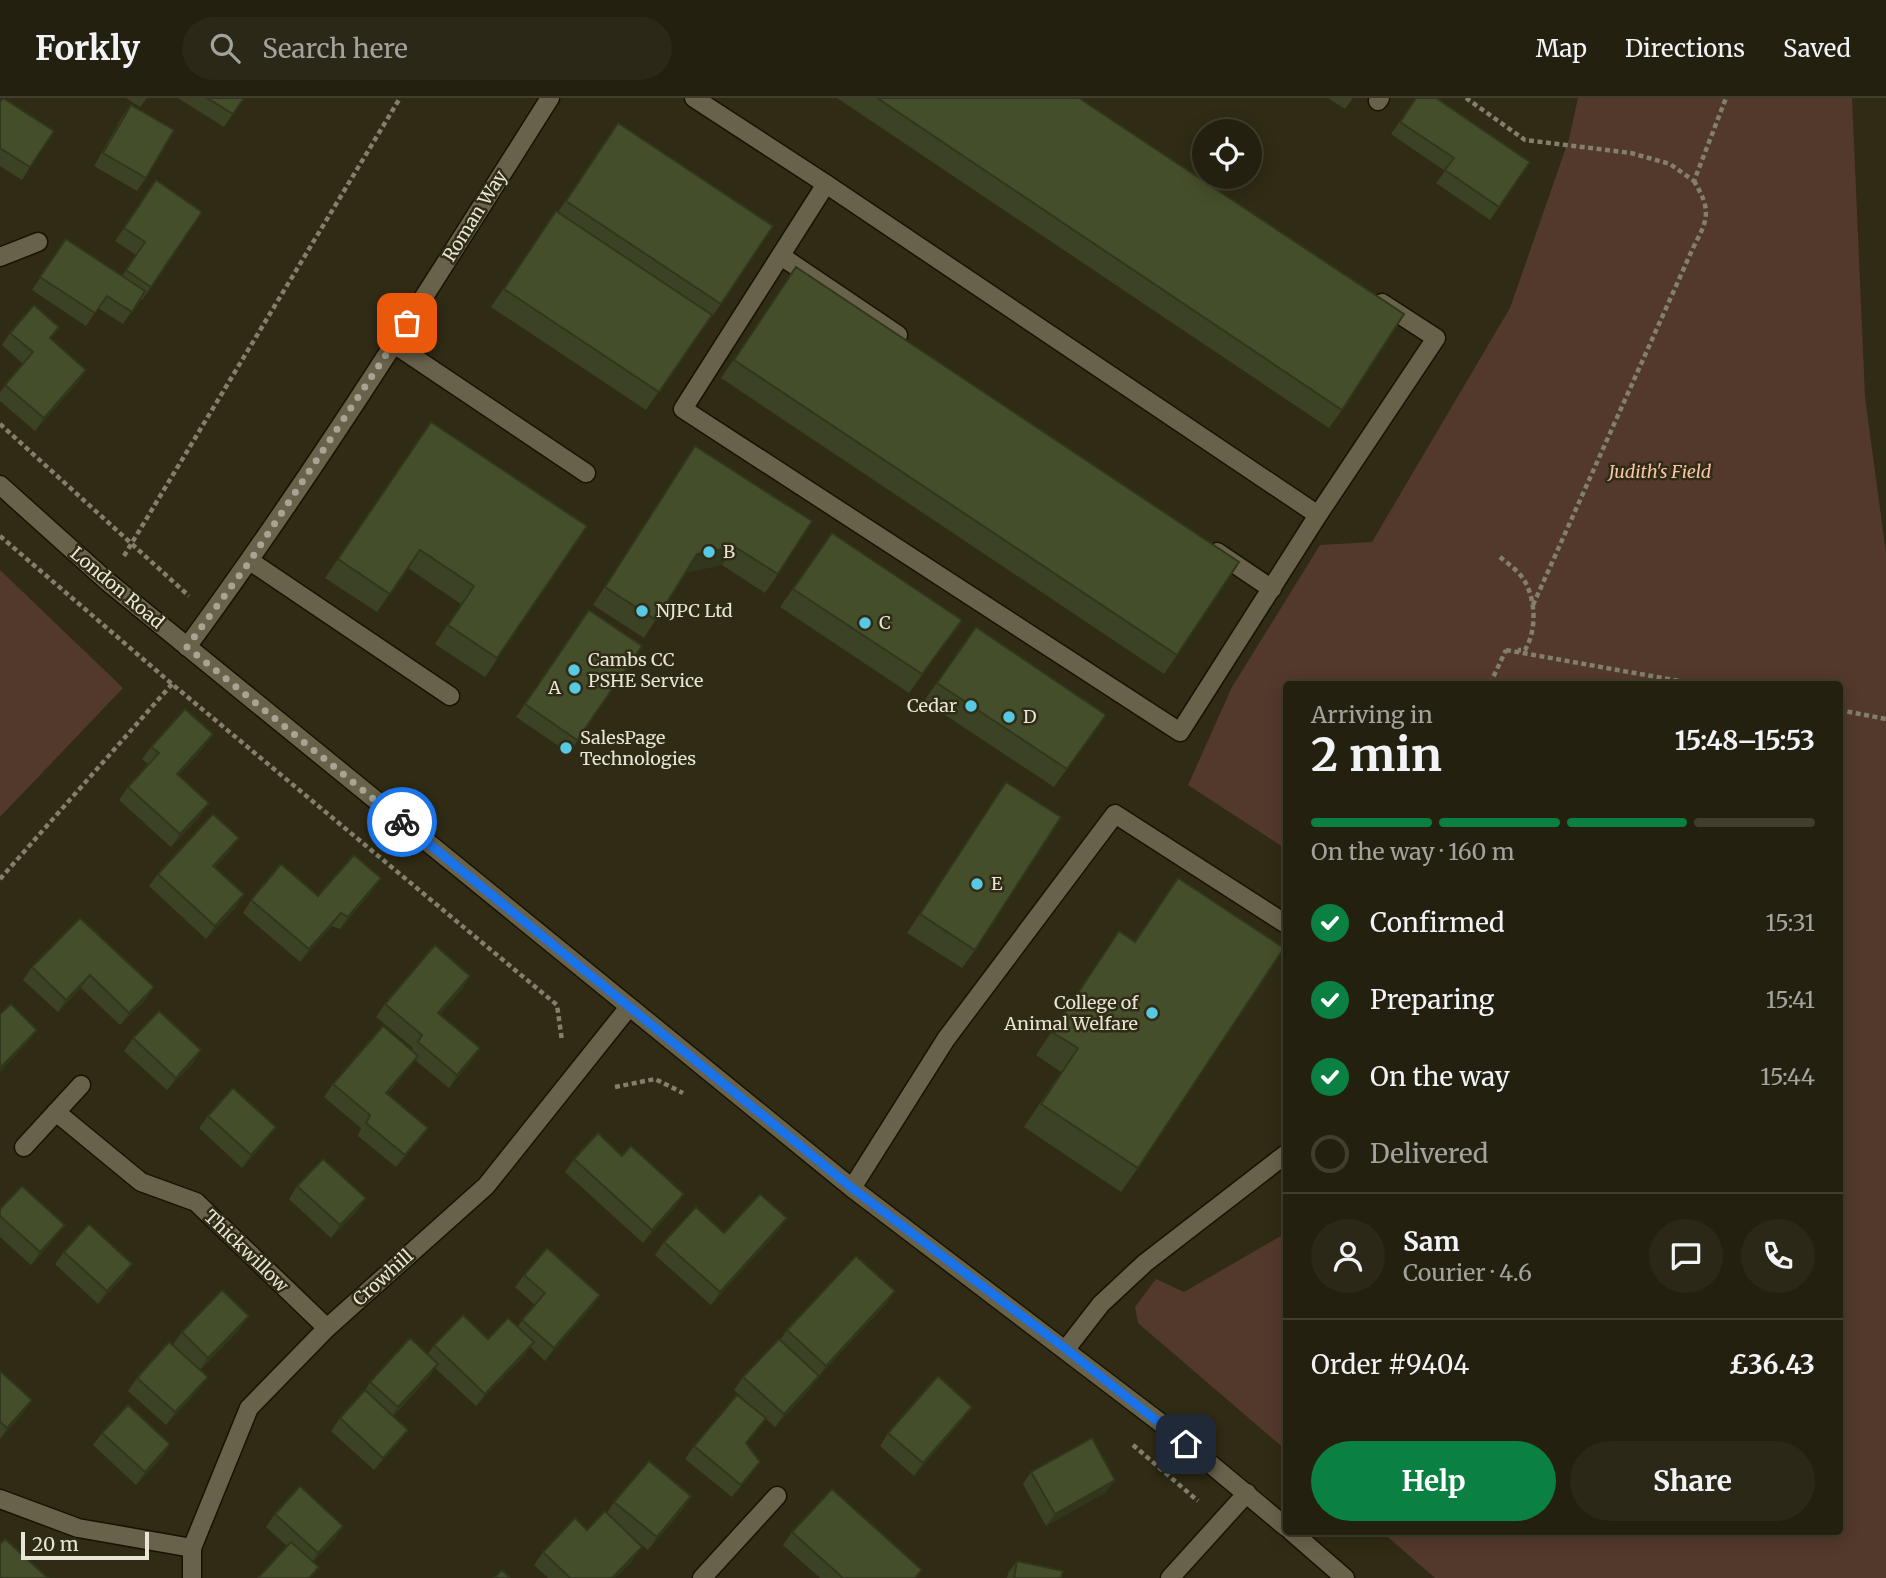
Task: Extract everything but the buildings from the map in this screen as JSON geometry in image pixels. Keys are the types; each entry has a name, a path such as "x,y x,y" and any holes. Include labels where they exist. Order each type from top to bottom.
{"street":[{"name":"Roman Way","path":"187,647 250,561 394,344 550,98"},
{"path":"694,98 1318,516"},
{"path":"826,184 683,409 1180,732 1436,338 1368,293"},
{"path":"0,257 38,242"},
{"path":"781,256 918,349"},
{"path":"394,344 586,473"},
{"name":"London Road","path":"0,485 108,582 852,1188 1066,1349 1283,1524"},
{"path":"1203,543 1272,589"},
{"path":"250,561 450,696"},
{"path":"852,1188 946,1039 1115,814 1283,922"},
{"name":"Crowhill","path":"192,1578 192,1548 250,1408 327,1328 486,1186 629,1007"},
{"path":"24,1147 81,1086"},
{"name":"Thickwillow","path":"56,1112 141,1182 196,1202 327,1328"},
{"path":"1066,1349 1101,1304 1145,1263 1283,1156"},
{"path":"1170,1578 1247,1493"},
{"path":"705,1577 778,1496"},
{"path":"0,1499 78,1528 192,1548"},
{"path":"1296,1535 1345,1578"}],"path":[{"path":"108,582 400,98"},
{"path":"1466,98 1525,140 1631,153 1670,164 1694,181 1704,198 1707,222 1533,605"},
{"path":"1694,181 1726,98"},
{"path":"0,424 180,588"},
{"path":"0,536 557,1005 563,1049"},
{"path":"1500,557 1524,579 1533,605 1533,637 1529,644 1525,650 1506,650"},
{"path":"1491,681 1506,650"},
{"path":"1506,650 1679,681"},
{"path":"0,879 173,684"},
{"path":"1843,711 1886,719"},
{"path":"1133,1445 1186,1491"}],"green space":[{"name":"Judith's Field","path":"1578,98 1852,98 1865,397 1886,553 1886,1578 1435,1578 1386,1535 1843,1535 1843,681 1283,681 1283,847 1188,785 1232,687 1320,545 1372,542 1510,308 1569,139"},
{"path":"0,570 123,688 0,817"},
{"path":"1283,1235 1283,1447 1138,1323 1135,1307 1156,1279 1184,1292"}],"way so far":[{"path":"402,822 187,647 250,561 407,323"}],"place":[{"name":"B","path":"709,552"},
{"name":"NJPC Ltd","path":"642,611"},
{"name":"C","path":"865,623"},
{"name":"Cambs CC PSHE Service","path":"574,670"},
{"name":"A","path":"575,688"},
{"name":"Cedar","path":"971,706"},
{"name":"D","path":"1009,717"},
{"name":"SalesPage Technologies","path":"566,748"},
{"name":"E","path":"977,884"},
{"name":"College of Animal Welfare","path":"1152,1013"}],"route":[{"path":"402,822 852,1188 1066,1349 1186,1444"}]}
